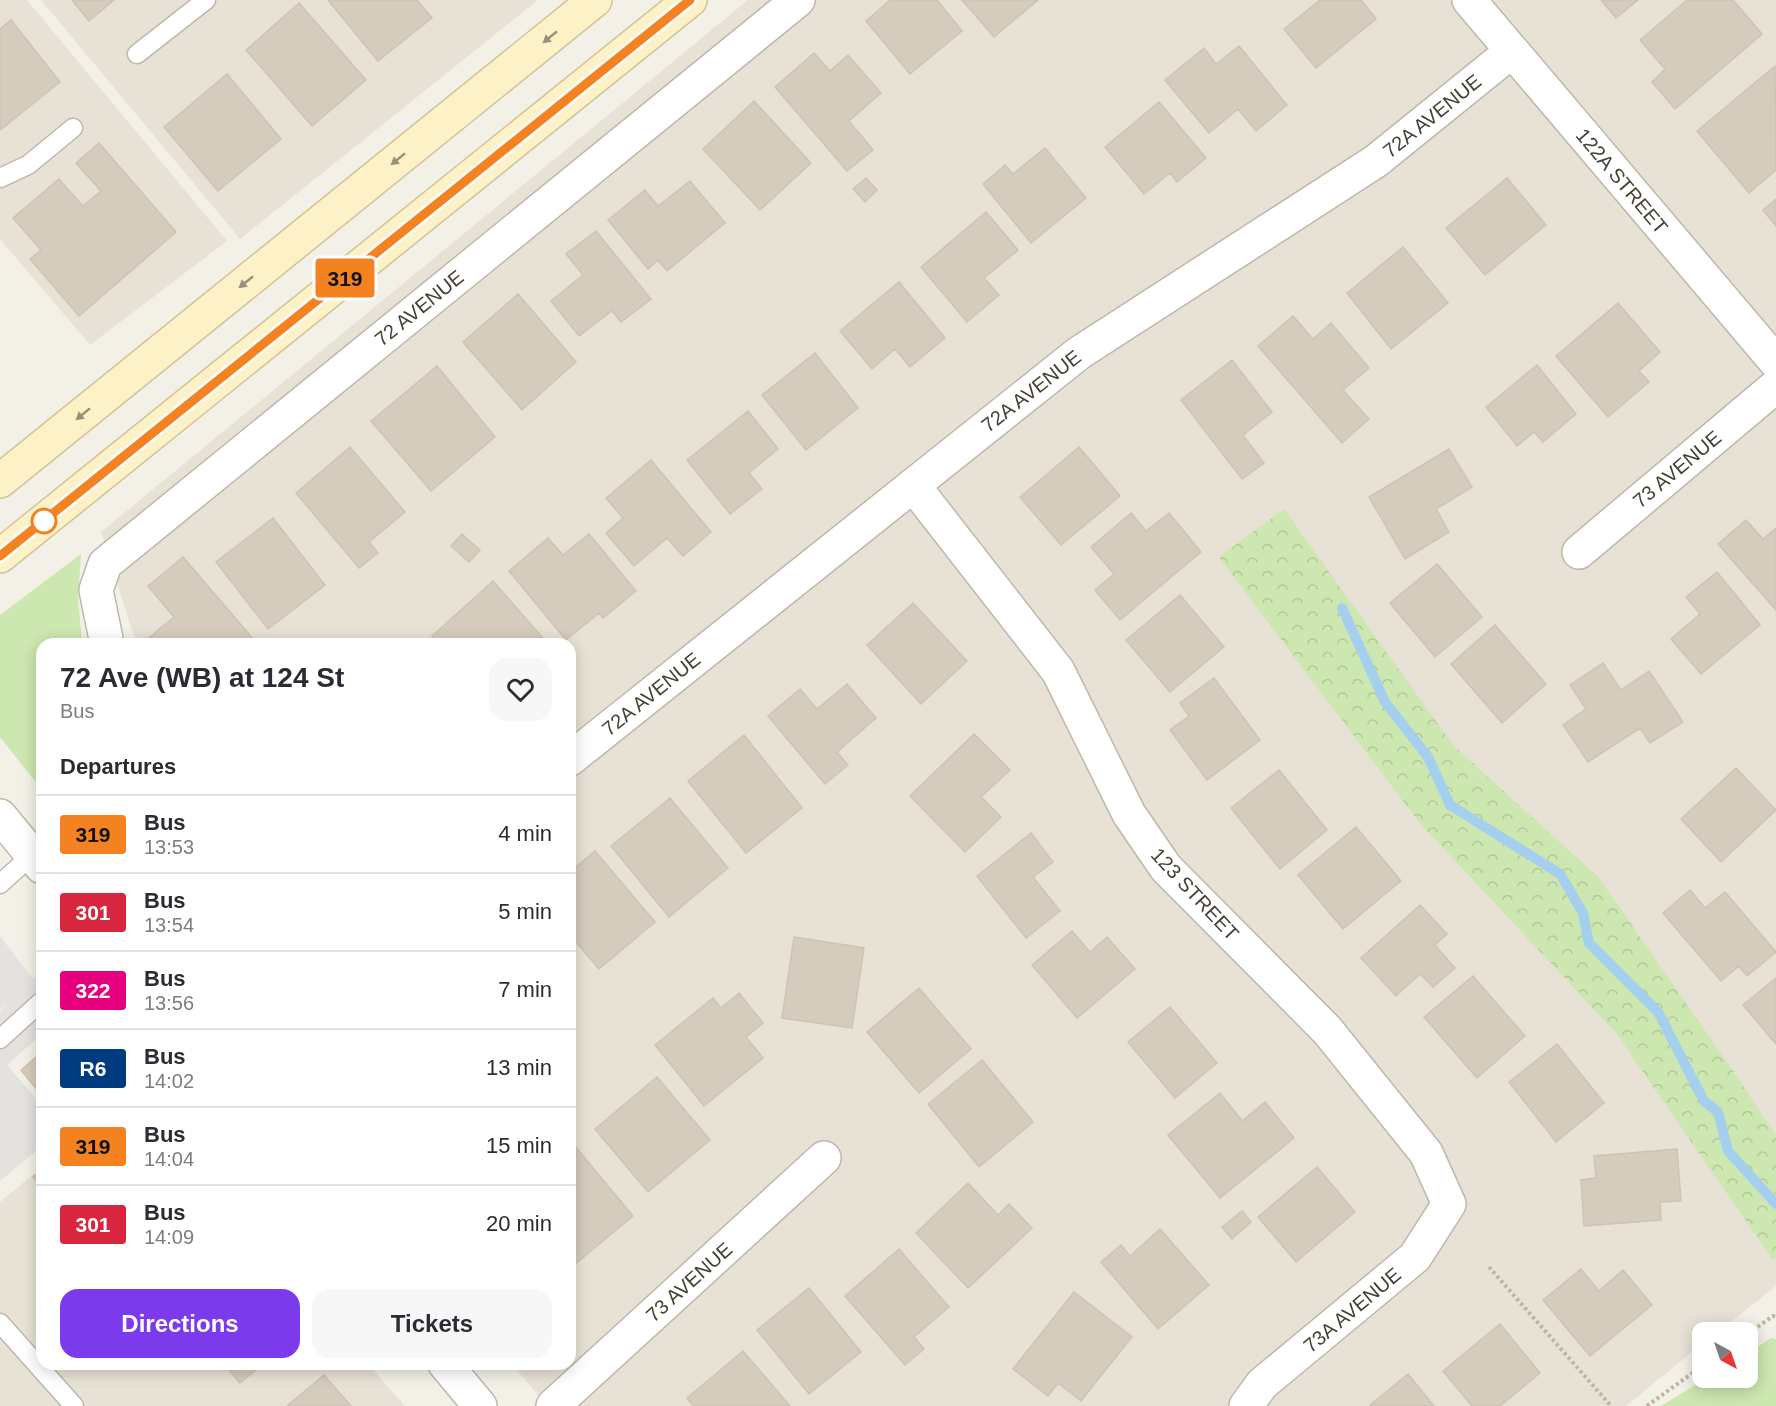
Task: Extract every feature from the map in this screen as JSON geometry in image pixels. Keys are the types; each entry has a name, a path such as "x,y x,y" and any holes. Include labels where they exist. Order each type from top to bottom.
{"main road":[{"path":"0,481 595,0"},
{"path":"0,556 690,0"}],"street":[{"name":"72 AVENUE","path":"106,638 96,590 105,564 798,0"},
{"name":"122A STREET","path":"1469,0 1776,362"},
{"name":"72A AVENUE","path":"576,754 1078,353 1376,161 1512,51"},
{"name":"73 AVENUE","path":"1579,552 1776,386"},
{"name":"123 STREET","path":"913,485 1058,671 1129,814 1166,868 1327,1030 1426,1153 1461,1208"},
{"path":"0,816 36,852"},
{"name":"73 AVENUE","path":"553,1406 824,1158"},
{"name":"73A AVENUE","path":"1246,1406 1262,1384 1415,1257 1461,1208"},
{"path":"450,1370 480,1406"}],"lane":[{"path":"137,54 206,0"},
{"path":"0,178 28,165 73,128"},
{"path":"0,884 36,857"},
{"path":"0,1039 36,1006"},
{"path":"0,1323 36,1363"},
{"path":"42,1370 74,1406"}],"path":[{"path":"1490,1267 1611,1406"},
{"path":"1758,1327 1773,1316 1776,1317"},
{"path":"1647,1406 1692,1373"}],"shaded area":[{"path":"0,0 27,0 227,241 90,345 0,239"},
{"path":"41,0 538,0 240,239"},
{"path":"748,0 1776,0 1776,1286 1731,1322 1692,1322 1692,1352 1626,1406 547,1406 517,1370 576,1370 576,638 134,638 101,532"},
{"path":"0,936 33,979 36,976 36,1039 7,1065 36,1099 36,1151 0,1181 0,1011 7,1004 0,1009"},
{"path":"36,1172 36,1370 373,1370 405,1406 0,1406 0,1202"}],"green space":[{"path":"1284,509 1453,745 1599,878 1776,1136 1776,1257 1773,1260 1616,1033 1418,821 1219,557"},
{"path":"81,554 78,598 82,638 36,638 36,782 0,737 0,615"},
{"path":"1771,1338 1776,1339 1776,1406 1661,1406 1692,1387 1758,1388 1758,1346"}],"building":[{"path":"72,0 114,0 89,21"},
{"path":"328,0 417,0 432,18 378,61"},
{"path":"890,0 937,0 962,31 910,74 866,21"},
{"path":"962,0 1038,0 994,37"},
{"path":"1320,0 1361,0 1376,19 1316,68 1284,29"},
{"path":"1601,0 1638,0 1616,18"},
{"path":"1687,0 1733,0 1762,34 1675,109 1652,82 1665,69 1640,40"},
{"path":"299,3 366,80 312,126 246,50"},
{"path":"11,20 60,82 0,130 0,29"},
{"path":"1239,46 1287,105 1256,131 1238,109 1209,133 1165,80 1204,48 1216,64"},
{"path":"814,53 830,71 848,55 881,93 849,121 873,150 847,171 775,87"},
{"path":"1775,66 1776,170 1749,193 1697,131"},
{"path":"227,74 281,139 218,191 164,127"},
{"path":"754,101 811,163 760,210 703,149"},
{"path":"1159,102 1206,158 1177,182 1170,173 1144,194 1105,147"},
{"path":"99,143 176,232 79,316 30,259 41,250 13,218 59,179 83,206 101,191 76,163"},
{"path":"1045,148 1086,198 1031,243 983,184 1005,165 1013,174"},
{"path":"866,178 877,190 865,202 853,189"},
{"path":"1507,178 1546,225 1485,275 1446,228"},
{"path":"690,181 725,223 667,271 658,260 648,269 608,220 645,190 658,206"},
{"path":"1776,199 1776,226 1763,210"},
{"path":"986,212 1018,250 984,278 999,295 967,322 921,267"},
{"path":"596,231 651,299 621,322 612,311 579,336 551,301 583,275 566,254"},
{"path":"1403,247 1448,303 1391,349 1347,293"},
{"path":"899,282 945,338 910,367 895,349 872,369 840,331"},
{"path":"518,294 576,362 522,410 463,342"},
{"path":"1618,303 1660,352 1639,371 1649,382 1608,417 1556,356"},
{"path":"1293,316 1313,339 1331,323 1369,368 1343,390 1369,419 1342,443 1258,346"},
{"path":"815,353 858,408 806,450 762,395"},
{"path":"1232,360 1272,412 1243,435 1264,463 1242,479 1181,400"},
{"path":"1537,365 1576,414 1543,442 1534,432 1517,446 1486,407"},
{"path":"437,366 495,437 431,491 371,421"},
{"path":"748,411 778,449 749,473 762,489 730,514 687,460"},
{"path":"350,447 405,512 369,542 378,553 359,568 296,493"},
{"path":"1079,447 1120,496 1061,545 1020,497"},
{"path":"1449,449 1472,487 1436,509 1449,532 1405,559 1369,497"},
{"path":"651,460 711,532 683,556 667,538 634,566 606,533 623,518 606,498"},
{"path":"1131,513 1146,531 1169,513 1201,552 1120,620 1095,590 1114,574 1091,547"},
{"path":"273,518 325,585 268,629 216,562"},
{"path":"1746,520 1763,539 1776,528 1776,610 1718,544"},
{"path":"462,534 480,550 469,562 451,546"},
{"path":"589,534 636,591 603,618 599,613 568,638 564,638 509,571 548,538 563,555"},
{"path":"183,557 252,638 149,638 174,617 148,586"},
{"path":"1437,564 1482,617 1435,657 1390,603"},
{"path":"1717,572 1760,625 1701,674 1671,639 1700,614 1686,597"},
{"path":"493,581 543,638 434,638 432,636"},
{"path":"1180,595 1224,647 1170,692 1126,640"},
{"path":"913,603 967,661 921,704 867,645"},
{"path":"1495,625 1546,684 1502,723 1451,664"},
{"path":"1603,663 1621,690 1649,671 1683,722 1650,743 1640,728 1588,762 1563,725 1586,709 1570,685"},
{"path":"1214,678 1260,740 1207,780 1170,730 1189,716 1180,703"},
{"path":"847,684 876,718 837,752 848,765 825,784 768,716 800,689 817,709"},
{"path":"974,734 1010,770 981,797 1001,817 965,852 910,796"},
{"path":"744,735 802,808 746,853 688,781"},
{"path":"1736,768 1776,810 1721,862 1681,819"},
{"path":"1279,770 1327,830 1280,869 1231,808"},
{"path":"670,798 728,868 669,917 611,846"},
{"path":"1356,827 1401,881 1343,929 1298,875"},
{"path":"1031,833 1053,862 1033,877 1060,911 1026,938 977,876"},
{"path":"595,851 655,922 599,969 576,942 576,867"},
{"path":"1690,890 1705,908 1725,892 1776,952 1747,976 1739,966 1721,981 1663,913"},
{"path":"1420,905 1447,934 1435,945 1455,968 1433,987 1420,974 1396,996 1361,958"},
{"path":"1072,931 1090,952 1107,937 1135,969 1077,1018 1032,965"},
{"path":"794,937 864,948 852,1028 782,1018"},
{"path":"1473,976 1525,1036 1477,1078 1424,1017"},
{"path":"1776,978 1776,1044 1743,1005"},
{"path":"919,988 971,1049 919,1093 867,1032"},
{"path":"739,993 763,1023 746,1037 763,1058 704,1106 655,1045 713,998 721,1008"},
{"path":"1170,1007 1217,1063 1175,1098 1128,1042"},
{"path":"1557,1044 1604,1103 1556,1142 1509,1082"},
{"path":"36,1057 36,1089 21,1070"},
{"path":"982,1060 1033,1122 979,1167 928,1104"},
{"path":"657,1077 710,1140 648,1192 595,1129"},
{"path":"1220,1093 1242,1121 1265,1102 1294,1138 1220,1198 1168,1135"},
{"path":"576,1147 633,1216 576,1263"},
{"path":"1677,1149 1681,1201 1660,1202 1661,1220 1584,1226 1581,1180 1596,1178 1594,1156"},
{"path":"1317,1167 1355,1212 1296,1262 1258,1217"},
{"path":"968,1183 998,1215 1009,1204 1032,1228 968,1288 916,1233"},
{"path":"1242,1211 1251,1222 1232,1239 1222,1227"},
{"path":"1160,1229 1209,1285 1158,1329 1101,1262 1121,1245 1130,1256"},
{"path":"899,1249 949,1307 914,1337 924,1349 905,1365 845,1296"},
{"path":"1581,1269 1599,1291 1623,1270 1652,1305 1590,1356 1543,1300"},
{"path":"809,1288 861,1352 809,1394 757,1330"},
{"path":"1074,1292 1132,1337 1081,1401 1058,1383 1048,1396 1013,1369"},
{"path":"1500,1324 1540,1373 1500,1406 1472,1406 1443,1371"},
{"path":"743,1351 790,1406 693,1406 687,1398"},
{"path":"229,1370 256,1370 240,1383"},
{"path":"1408,1374 1434,1406 1370,1405"},
{"path":"324,1375 351,1406 287,1406"}],"waterway":[{"path":"1342,608 1385,702 1428,757 1450,805 1560,874 1583,913 1589,943 1658,1012 1704,1101 1718,1112 1728,1151 1776,1204"}],"bus line":[{"name":"319","path":"0,556 690,0"}]}
